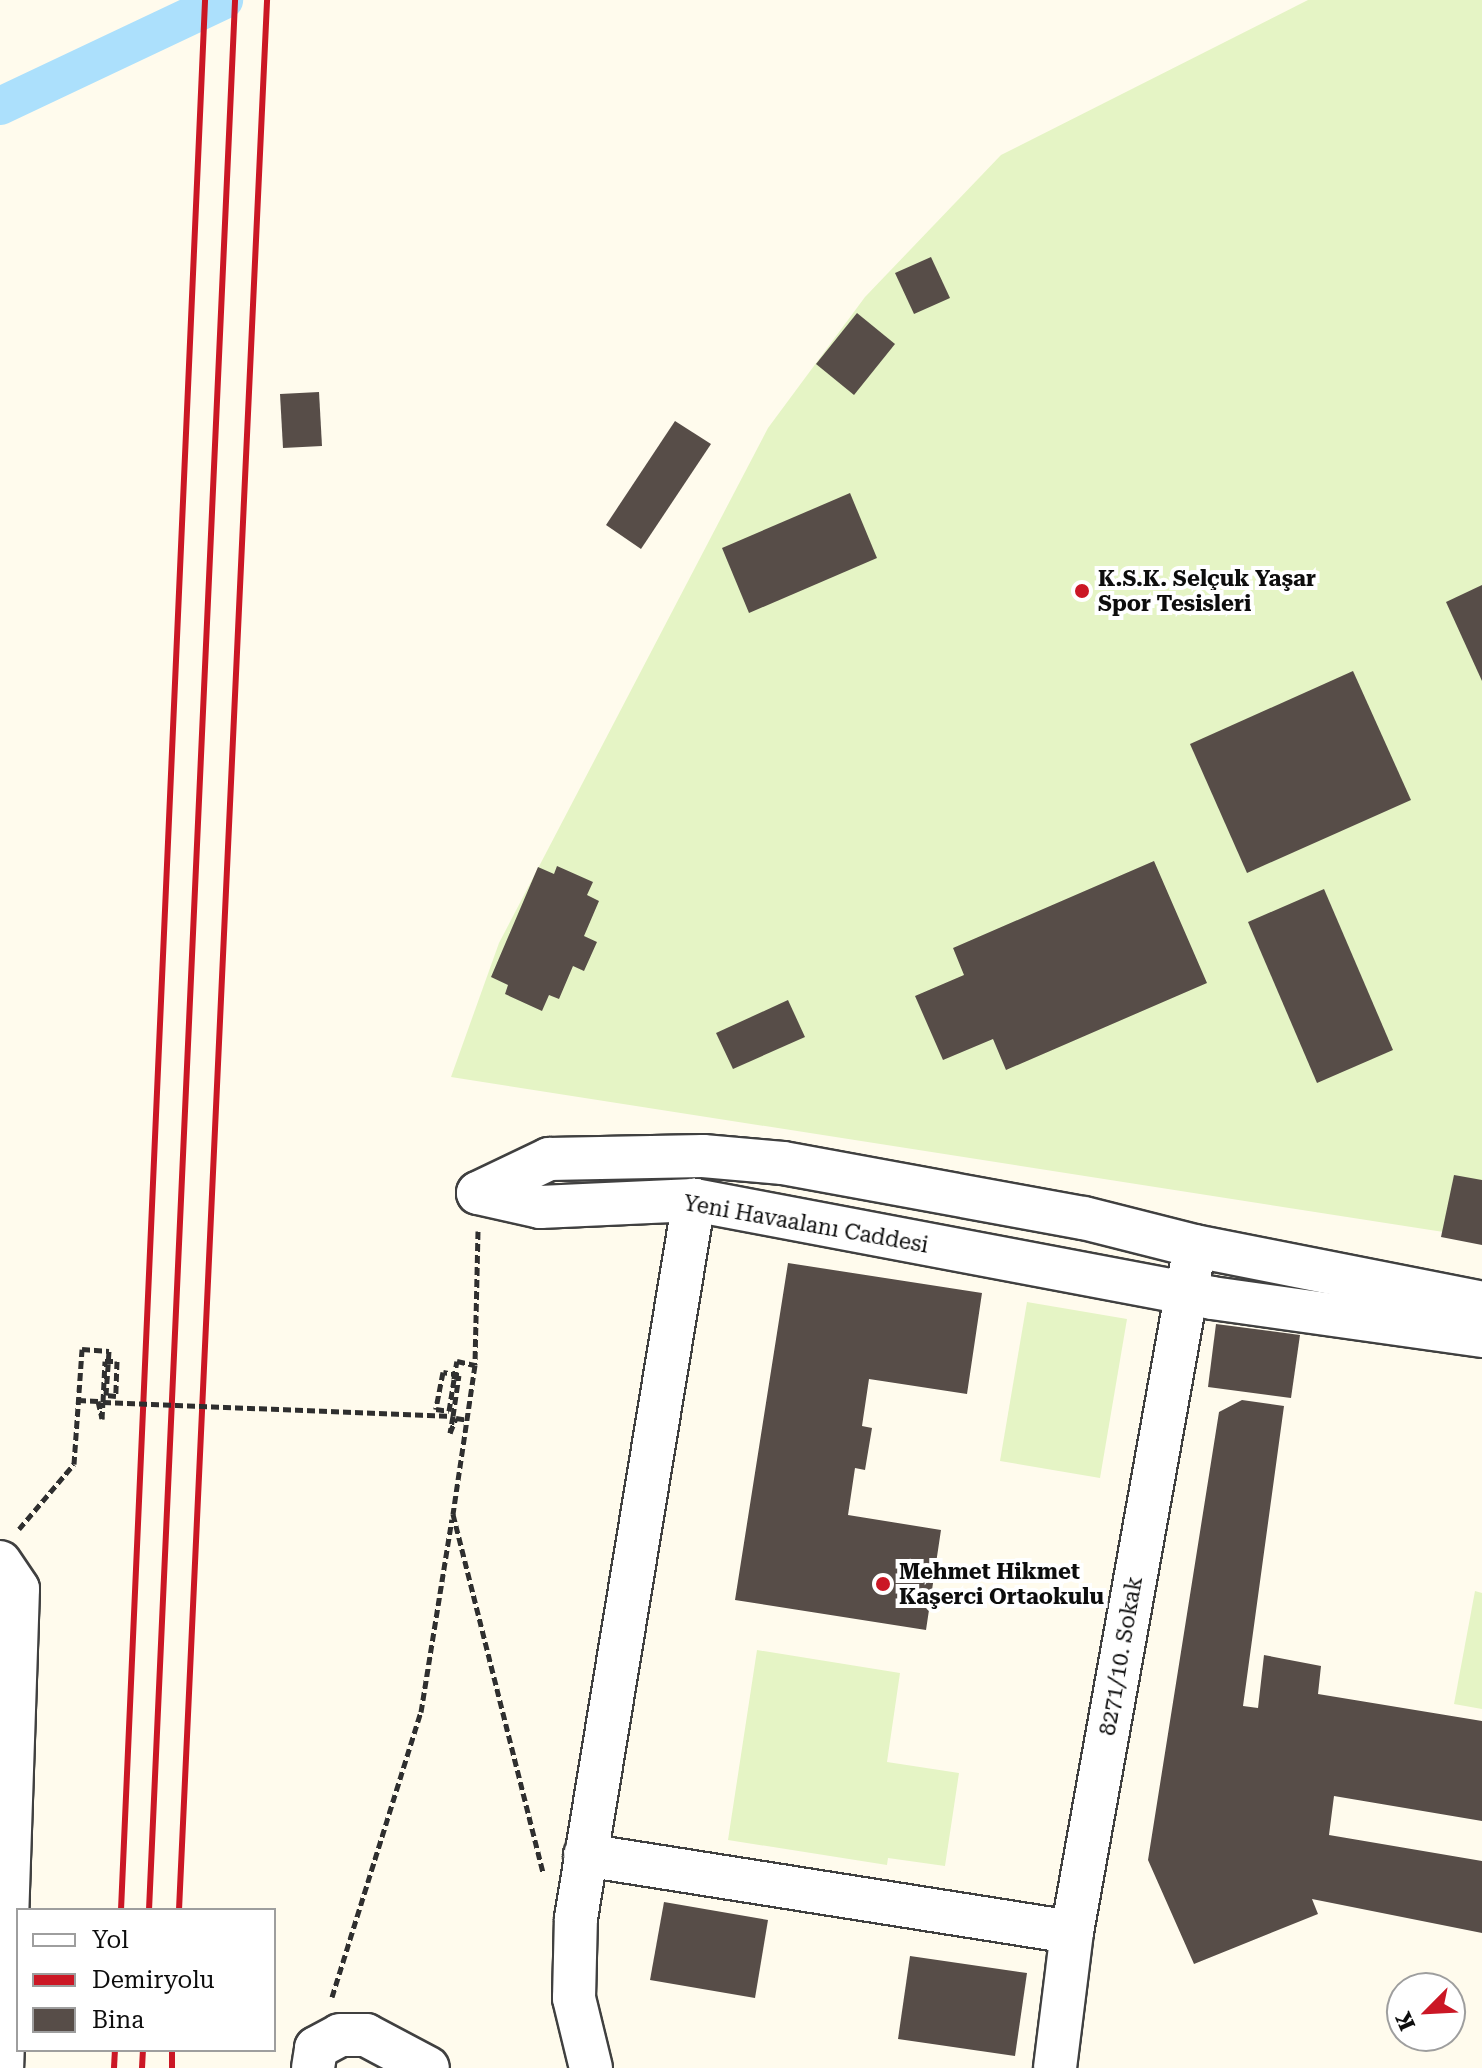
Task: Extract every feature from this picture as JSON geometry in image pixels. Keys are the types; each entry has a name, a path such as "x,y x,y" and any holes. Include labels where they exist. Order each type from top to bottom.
{"street":[{"path":"478,1193 549,1159 703,1156 783,1163 1069,1215 1195,1246 1482,1303"},
{"name":"Yeni Havaalanı Caddesi","path":"478,1193 540,1207 694,1200 1186,1293 1482,1336"},
{"path":"591,2068 574,1998 576,1918 694,1200"},
{"name":"8271/10. Sokak","path":"1055,2068 1072,1932 1195,1246"},
{"path":"2,2068 18,1589 5,1551"},
{"path":"585,1855 1072,1932"},
{"path":"315,2058 340,2035 366,2035 428,2068"}],"path":[{"path":"315,2058 421,1712 475,1365 478,1193"},
{"path":"5,1551 74,1464 78,1400 82,1349 109,1351 108,1364 106,1395 116,1396 117,1361 105,1361 102,1419 98,1401 78,1400"},
{"path":"468,1420 456,1418 450,1433 459,1375 443,1372 436,1409 449,1411 454,1379 457,1361 475,1365"},
{"path":"103,1402 453,1416"},
{"path":"453,1514 544,1877"}],"green space":[{"name":"K.S.K. Selçuk Yaşar Spor Tesisleri","path":"1308,0 1482,0 1482,1238 451,1077 499,943 768,428 865,297 1001,155"},
{"path":"1027,1302 1127,1319 1100,1478 1000,1461"},
{"path":"1475,1591 1482,1593 1482,1709 1454,1704"},
{"path":"757,1650 900,1673 887,1762 959,1773 945,1866 888,1858 887,1865 728,1840"}],"building":[{"path":"931,257 950,298 914,314 895,273"},
{"path":"857,313 895,344 854,395 816,364"},
{"path":"319,392 322,446 283,448 280,394"},
{"path":"675,421 711,444 641,549 606,525"},
{"path":"850,493 877,558 749,613 722,548"},
{"path":"1482,585 1482,681 1446,602"},
{"path":"1353,671 1411,800 1247,873 1190,744"},
{"path":"1154,861 1207,983 1006,1070 993,1039 943,1060 915,996 964,975 953,948"},
{"path":"557,866 593,882 587,895 599,901 584,936 597,942 584,971 573,966 559,999 549,995 542,1011 505,994 508,985 491,977 538,867 554,874"},
{"path":"1324,889 1393,1050 1317,1083 1248,922"},
{"path":"788,1000 805,1037 733,1069 716,1033"},
{"path":"1454,1175 1482,1180 1482,1245 1441,1237"},
{"path":"788,1263 982,1293 967,1394 869,1379 862,1426 872,1428 865,1470 855,1468 848,1515 941,1530 926,1630 735,1600"},
{"path":"1216,1324 1300,1335 1291,1398 1208,1387"},
{"path":"1242,1400 1284,1406 1243,1706 1258,1708 1264,1655 1321,1666 1318,1694 1482,1721 1482,1821 1334,1796 1329,1835 1482,1861 1482,1933 1312,1899 1318,1914 1194,1964 1148,1860 1219,1412"},
{"path":"664,1902 768,1920 755,1998 650,1980"},
{"path":"910,1956 1027,1973 1015,2056 898,2039"}],"waterway":[{"path":"0,106 224,0"}],"railway":[{"path":"121,1908 205,0"},
{"path":"149,1908 235,0"},
{"path":"179,1908 267,0"},
{"path":"114,2068 115,2052"},
{"path":"142,2068 143,2052"},
{"path":"172,2052 172,2068"}],"place":[{"name":"K.S.K. Selçuk Yaşar Spor Tesisleri","path":"1082,591"},
{"name":"Mehmet Hikmet Kaşerci Ortaokulu","path":"883,1584"}]}
